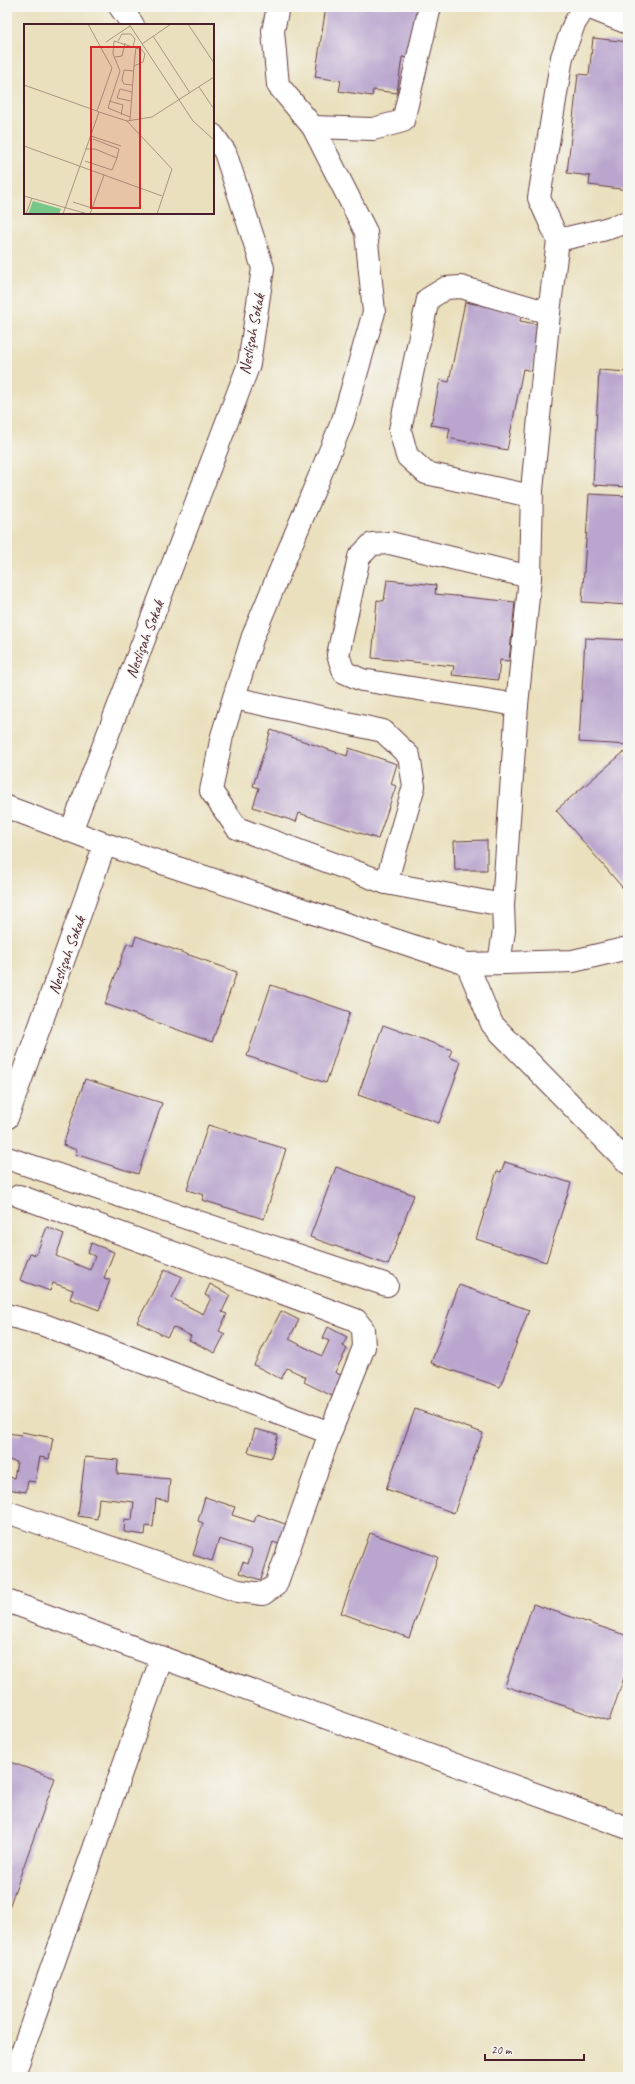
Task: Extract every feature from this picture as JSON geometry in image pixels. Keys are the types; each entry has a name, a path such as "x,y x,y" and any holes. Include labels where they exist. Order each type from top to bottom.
{"street":[{"path":"120,7 132,24"},
{"path":"278,7 273,31 278,85 313,127 366,232 374,312 343,420 253,636 222,736 211,791 237,828 386,883 503,904"},
{"path":"313,127 373,130 403,121 430,7"},
{"path":"499,963 504,931 503,904 517,705 530,577 531,496 549,313 558,240 539,198 562,57 574,24 585,7"},
{"path":"588,7 628,23"},
{"name":"Neslişah Sokak","path":"71,831 249,364 262,268 225,152 214,136"},
{"path":"558,240 602,230 628,222"},
{"path":"531,496 426,473 408,456 400,430 428,299 446,288 461,287 549,313"},
{"path":"517,705 362,680 344,672 338,655 359,557 372,544 390,543 530,577"},
{"path":"234,698 383,731 409,756 414,786 386,883"},
{"path":"7,807 105,844 467,964 573,961 628,948"},
{"name":"Neslişah Sokak","path":"7,1118 105,844"},
{"path":"467,964 492,1024 628,1163"},
{"path":"7,1158 387,1286"},
{"path":"7,1512 238,1591 263,1594 276,1585 330,1433 364,1347 363,1329 356,1320 19,1196"},
{"path":"7,1315 44,1325 330,1433"},
{"path":"7,1601 628,1828"},
{"path":"13,2077 162,1657"}],"building":[{"path":"326,7 420,7 413,59 402,57 397,93 373,90 372,96 339,91 341,81 315,77"},
{"path":"593,38 628,42 628,190 589,185 590,176 567,173 578,74 589,75"},
{"path":"465,302 522,313 520,321 541,325 532,371 523,369 507,450 448,438 450,428 431,425 440,380 449,382"},
{"path":"599,370 628,372 628,487 593,485"},
{"path":"589,494 628,496 628,605 582,602"},
{"path":"387,580 436,585 435,594 515,602 509,661 500,660 498,680 452,675 454,666 372,658 377,600 384,601"},
{"path":"585,638 628,640 628,745 579,742"},
{"path":"271,730 347,756 349,748 397,764 391,784 396,786 378,839 299,813 296,822 253,807 259,788 253,786"},
{"path":"624,752 628,757 628,894 556,810"},
{"path":"487,840 487,870 455,870 454,841"},
{"path":"136,936 237,972 212,1042 105,1004 127,943 133,946"},
{"path":"271,985 350,1012 326,1083 247,1056"},
{"path":"383,1025 452,1050 449,1057 461,1062 439,1123 358,1095"},
{"path":"85,1079 162,1103 138,1174 75,1154 77,1150 63,1145"},
{"path":"208,1125 286,1149 264,1219 202,1200 204,1195 187,1190"},
{"path":"505,1162 571,1183 546,1262 476,1239 497,1171 501,1172"},
{"path":"336,1167 414,1195 388,1265 310,1237"},
{"path":"47,1227 64,1234 56,1256 90,1270 95,1256 88,1253 91,1243 114,1252 104,1278 110,1280 99,1310 70,1299 73,1290 53,1283 50,1291 20,1280 30,1253 36,1255"},
{"path":"165,1269 182,1277 172,1298 203,1314 211,1298 205,1295 210,1284 230,1295 222,1312 227,1314 219,1331 225,1334 215,1353 189,1340 191,1336 173,1327 167,1337 137,1322"},
{"path":"459,1285 529,1310 500,1387 431,1363"},
{"path":"281,1311 299,1320 289,1339 322,1356 329,1341 323,1338 328,1327 347,1337 343,1346 347,1349 335,1372 344,1377 334,1397 304,1382 306,1377 287,1368 281,1379 254,1365"},
{"path":"415,1409 483,1433 454,1513 386,1489"},
{"path":"255,1429 278,1435 271,1458 248,1452"},
{"path":"22,1432 53,1438 49,1459 40,1457 35,1482 28,1481 26,1492 7,1489 9,1477 14,1478 17,1462 7,1460 7,1433 21,1435"},
{"path":"85,1457 118,1460 117,1474 170,1479 168,1501 156,1499 153,1527 146,1526 145,1535 124,1532 125,1519 132,1520 134,1502 99,1498 97,1519 78,1516"},
{"path":"205,1497 235,1507 232,1515 254,1522 257,1514 288,1525 282,1545 273,1542 261,1580 239,1573 243,1562 248,1564 252,1550 219,1539 212,1561 193,1555 203,1523 198,1521"},
{"path":"370,1533 438,1557 409,1638 341,1613"},
{"path":"533,1604 628,1636 628,1666 609,1721 505,1686"},
{"path":"7,1761 55,1778 7,1913"}]}
